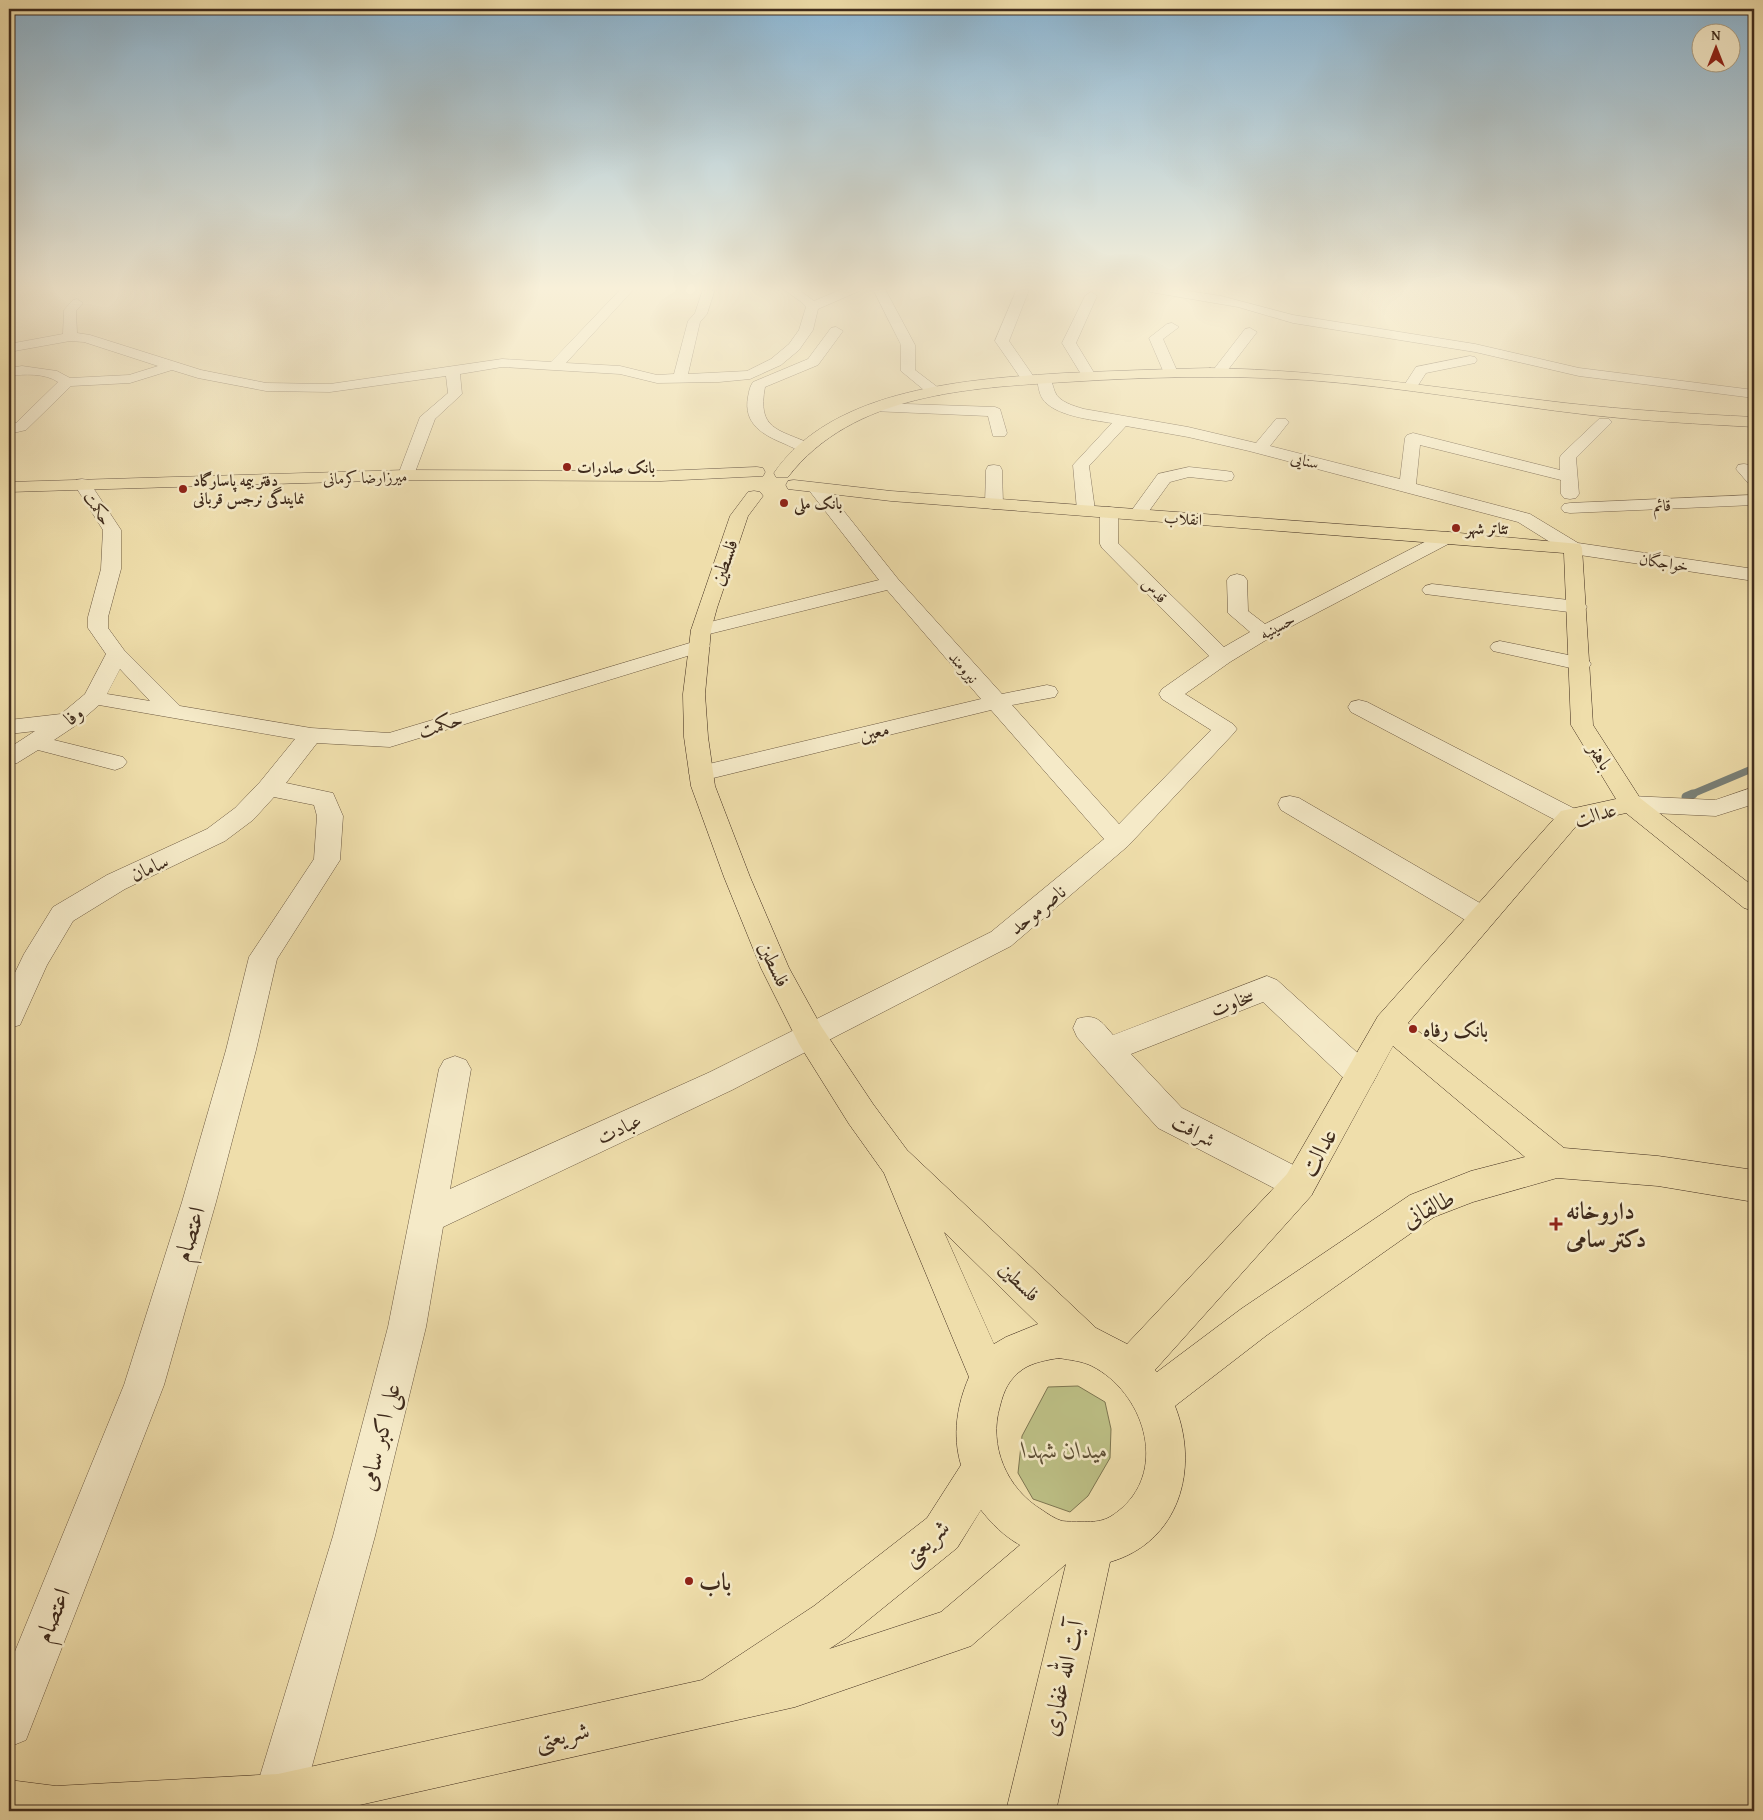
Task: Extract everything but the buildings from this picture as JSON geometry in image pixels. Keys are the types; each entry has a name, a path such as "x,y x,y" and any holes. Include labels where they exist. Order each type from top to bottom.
{"main road":[{"name":"فلسطین","path":"1084,1343 895,1161 861,1114 810,1035 775,968 703,786 696,737 694,694 707,608 740,516 805,447 835,427 877,408 935,392 1036,380 1145,374"},
{"name":"فلسطین","path":"1270,374 1298,375 1410,387 1624,414 1754,422"},
{"name":"میرزارضا کرمانی","path":"9,487 406,475 661,476"},
{"path":"661,476 768,486"},
{"path":"661,476 768,486"},
{"name":"انقلاب","path":"768,486 1573,548"},
{"name":"باهنر","path":"1573,548 1582,725 1631,804 1754,901"},
{"name":"عدالت","path":"1141,1384 1299,1185 1389,1025 1570,816 1631,804"},
{"path":"1389,1025 1557,1163"},
{"path":"895,1161 989,1377"},
{"name":"طالقانی","path":"1141,1384 1254,1322 1422,1206 1471,1187 1557,1163 1658,1171 1754,1186"},
{"path":"1059,1339 1084,1343 1108,1353 1141,1384 1164,1428 1167,1460 1161,1491 1145,1517 1122,1536 1075,1543 1025,1526 999,1502 982,1470 974,1437 977,1405 989,1377 1009,1356 1034,1343 1059,1339"},
{"name":"شریعتی","path":"9,1804 55,1811 278,1799 707,1703 830,1622 942,1533 982,1470"},
{"path":"707,1703 795,1684 955,1630 1075,1543"},
{"name":"آیت الله غفاری","path":"1031,1811 1075,1543"}],"street":[{"path":"50,374 57,375 67,382 130,379 146,374"},
{"path":"198,374 266,387 330,388 434,374"},
{"path":"406,475 428,417 455,394 453,374"},
{"path":"636,374 657,379 719,378 752,374"},
{"path":"680,378 681,374"},
{"path":"784,374 758,385 754,399 756,419 767,432 805,447"},
{"path":"912,374 935,392"},
{"name":"سنایی","path":"1031,374 1049,397 1063,407 1081,413 1188,432 1260,449 1524,518 1573,548"},
{"path":"1410,387 1418,374"},
{"path":"1594,374 1754,394"},
{"path":"9,429 21,427 67,382"},
{"path":"877,408 995,412 998,433"},
{"path":"1086,510 1081,465 1123,420"},
{"path":"1260,449 1281,422"},
{"path":"1573,548 1568,457 1604,422"},
{"path":"1407,487 1413,438 1569,477"},
{"path":"994,470 994,504"},
{"path":"1138,514 1164,478 1188,472 1226,476"},
{"name":"حکمت","path":"82,484 112,530 111,569 98,617 98,628 117,654 173,712"},
{"name":"نیرومند","path":"817,489 891,583 1119,840"},
{"name":"قائم","path":"1570,508 1754,500"},
{"name":"قدس","path":"1109,512 1109,544 1222,657"},
{"name":"حسینیه","path":"1225,730 1170,694 1222,657 1264,633 1448,537"},
{"name":"خواجگان","path":"1573,548 1754,575"},
{"path":"1237,580 1238,613 1264,633"},
{"name":"حکمت","path":"94,698 311,735 390,740 626,667 701,638 891,583"},
{"path":"1432,590 1577,607"},
{"path":"1500,647 1580,664"},
{"name":"وفا","path":"9,758 67,720 94,698 117,654"},
{"name":"معین","path":"701,773 995,702 1047,692"},
{"path":"1359,707 1570,816"},
{"path":"9,727 67,720"},
{"name":"ناصرموحد","path":"810,1035 1000,939 1119,840 1225,730"},
{"name":"سامان","path":"9,1016 34,962 63,914 116,882 216,835 244,814 269,788 311,735"},
{"path":"34,742 115,762"},
{"name":"اعتصام","path":"9,1723 144,1385 199,1202 241,1050 263,957 327,860 330,816 324,799 269,788"},
{"path":"1631,804 1716,808 1754,795"},
{"path":"1290,804 1482,917"},
{"name":"سخاوت","path":"1097,1039 1267,988 1361,1075"},
{"name":"عبادت","path":"427,1217 720,1081 810,1035"},
{"name":"شرافت","path":"1097,1039 1170,1118 1299,1185"},
{"name":"علی اکبر سامی","path":"278,1799 354,1536 407,1327 455,1069"}],"green space":[{"name":"میدان شهدا","path":"1078,1386 1105,1402 1111,1429 1110,1458 1088,1496 1070,1512 1033,1499 1018,1473 1022,1436 1048,1387"}],"waterway":[{"path":"1690,795 1754,768"},
{"path":"1686,797 1693,794"}],"place":[{"name":"بانک صادرات","path":"567,467"},
{"name":"دفتر بیمه پاسارگاد نمایندگی نرجس قربانی","path":"183,489"},
{"name":"بانک ملی","path":"784,503"},
{"name":"تئاتر شهر","path":"1456,528"},
{"name":"بانک رفاه","path":"1413,1029"},
{"name":"داروخانه دکتر سامی","path":"1556,1224"},
{"name":"باب","path":"689,1581"}]}
